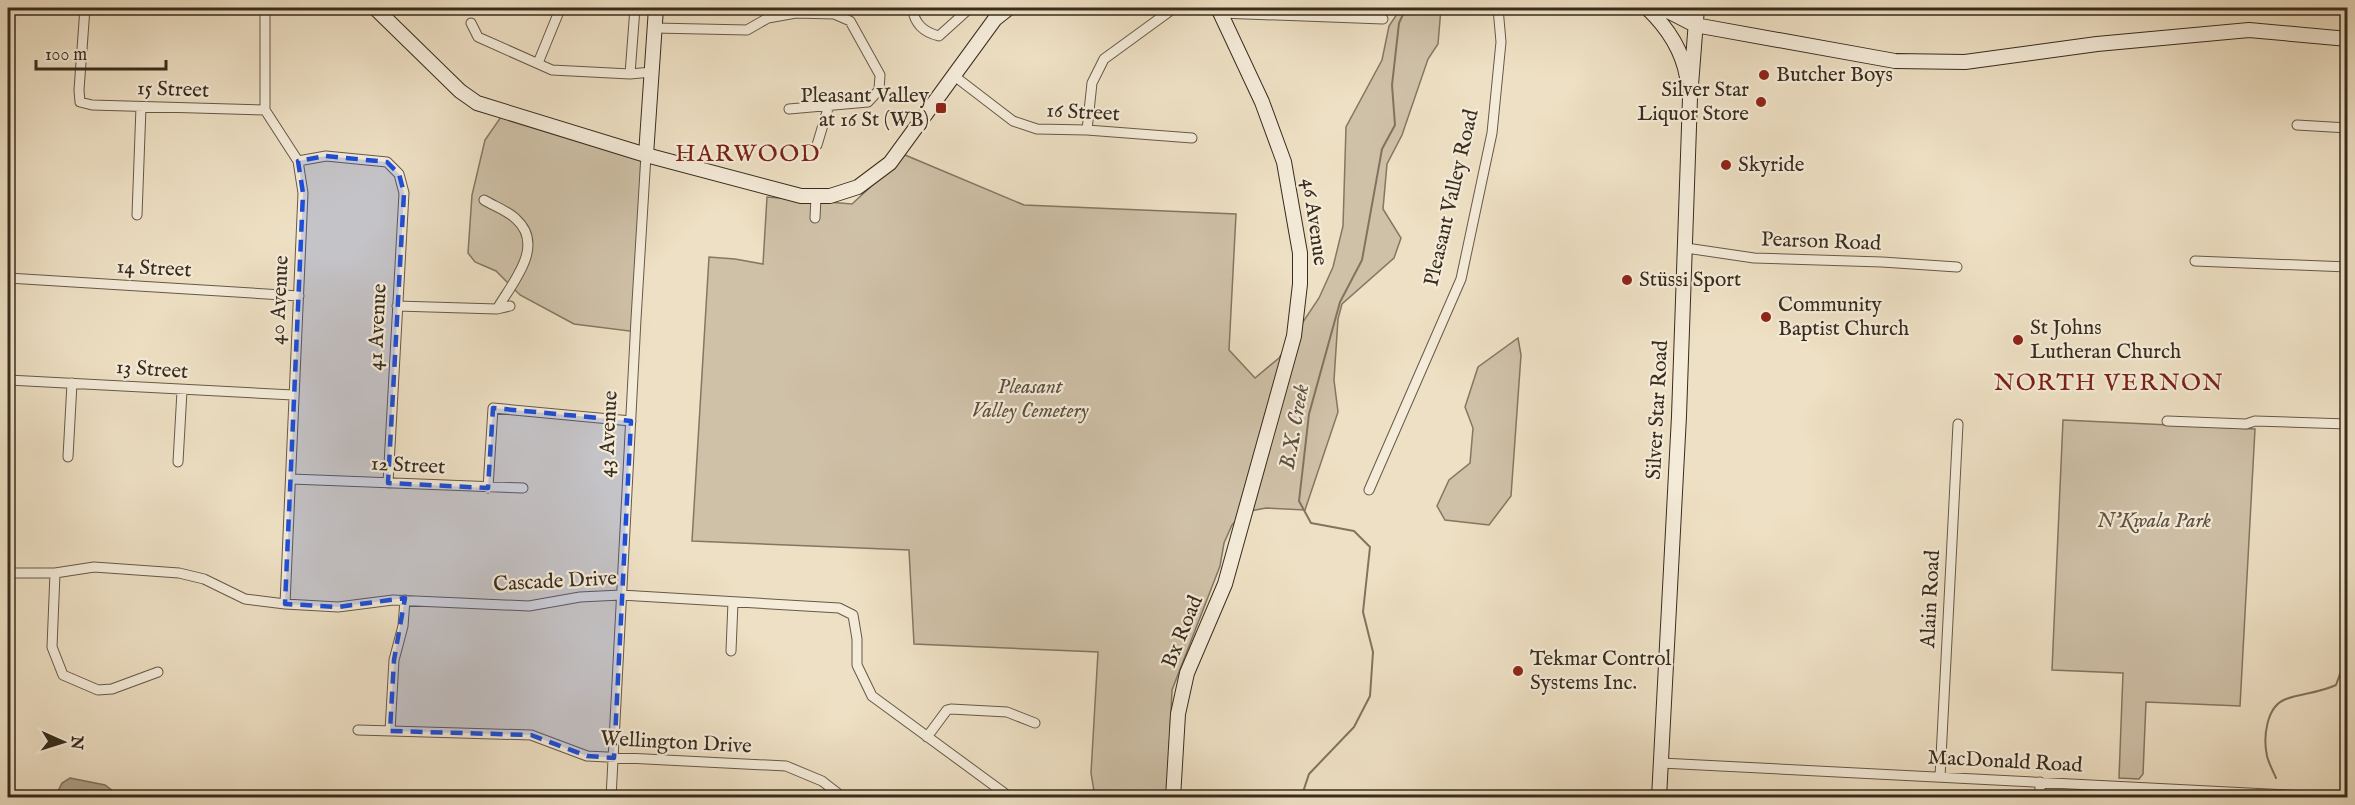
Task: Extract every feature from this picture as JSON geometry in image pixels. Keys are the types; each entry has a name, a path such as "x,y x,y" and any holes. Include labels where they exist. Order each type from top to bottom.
{"street":[{"name":"15 Street","path":"85,8 80,102 92,105 264,110"},
{"path":"264,110 265,8"},
{"path":"375,8 460,91 477,103 646,155 801,196 816,197 830,196 858,187 890,163 995,19 1009,8"},
{"path":"630,74 635,8"},
{"name":"43 Avenue","path":"611,798 656,8"},
{"path":"912,8 914,20 927,33 939,36 970,8"},
{"path":"1087,130 1092,83 1104,59 1174,8"},
{"name":"Pleasant Valley Road","path":"1369,490 1461,279 1492,133 1501,42 1498,8"},
{"path":"1647,8 1680,49 1685,62 1690,98"},
{"path":"1662,8 1695,25 1895,61 1965,62 2097,44 2249,30 2348,39"},
{"name":"Silver Star Road","path":"1659,798 1686,248 1690,98 1697,8"},
{"path":"1219,10 1383,19"},
{"name":"46 Avenue","path":"1219,10 1262,102 1284,162 1300,254 1300,284 1294,336 1253,486"},
{"path":"655,28 747,30 768,18 796,13 834,14 850,21 880,75 879,90 868,102 789,109"},
{"path":"538,63 558,14"},
{"path":"471,23 478,37 552,70 630,74 652,72"},
{"name":"16 Street","path":"953,75 1013,121 1037,129 1087,130 1192,138"},
{"path":"817,145 829,105"},
{"path":"137,215 141,107"},
{"name":"40 Avenue","path":"264,110 298,161 303,193 285,604"},
{"path":"2297,125 2348,128"},
{"name":"41 Avenue","path":"298,161 326,156 387,162 399,174 404,193 388,483"},
{"path":"815,218 816,197"},
{"path":"484,200 515,218 526,230 530,246 527,258 497,309"},
{"name":"Pearson Road","path":"1686,248 1754,258 1957,267"},
{"path":"2195,261 2348,267"},
{"name":"14 Street","path":"8,278 299,296"},
{"path":"397,306 497,309 510,306"},
{"name":"13 Street","path":"8,380 293,396"},
{"path":"68,456 72,383"},
{"path":"178,462 182,391"},
{"path":"488,488 493,408 631,421"},
{"path":"2167,421 2348,424"},
{"name":"Alain Road","path":"1940,777 1958,424"},
{"name":"12 Street","path":"291,479 523,488"},
{"name":"Bx Road","path":"1173,798 1178,714 1187,674 1225,584 1253,486"},
{"name":"Cascade Drive","path":"8,573 55,573 94,567 178,573 204,579 245,598 285,604 338,607 393,600 530,606 580,597 621,595 838,608 853,615 857,639 857,665 872,696 1011,798"},
{"path":"55,573 52,646 63,675 98,690 112,689 158,672"},
{"path":"390,731 394,660 403,626 405,600"},
{"path":"731,651 733,602"},
{"path":"927,737 947,710 951,709 1007,712 1035,723"},
{"name":"Wellington Drive","path":"358,730 531,735 588,756 786,766 822,781 844,798"},
{"name":"MacDonald Road","path":"1660,763 2347,798"},
{"path":"2040,782 2040,798"}],"highlighted area":[{"path":"326,156 387,162 399,174 404,193 388,483 488,488 493,408 631,421 614,758 587,756 531,735 390,731 394,660 405,598 338,607 285,604 303,193 298,161"}],"green space":[{"name":"Pleasant Valley Cemetery","path":"1401,8 1441,8 1438,44 1428,59 1402,135 1387,164 1383,209 1401,238 1394,258 1342,304 1338,319 1334,380 1338,412 1305,510 1266,508 1245,512 1232,525 1224,543 1220,566 1172,690 1167,797 1095,797 1091,773 1098,652 914,644 909,550 692,541 709,257 763,264 767,197 852,204 905,155 1024,205 1236,214 1229,350 1255,378 1279,358 1319,298 1333,267 1343,226 1346,127 1382,60 1389,26"},
{"path":"503,114 641,150 637,332 574,324 520,295 496,271 475,262 468,253 472,195 485,140"},
{"path":"1518,338 1521,355 1511,496 1489,525 1445,520 1437,506 1449,480 1470,463 1473,428 1465,407 1478,367"},
{"name":"N'Kwala Park","path":"2063,420 2255,429 2240,706 2146,702 2143,774 2139,779 2119,778 2123,673 2052,670"}],"shaded area":[{"path":"70,778 105,785 121,797 55,797 62,783"}],"waterway":[{"name":"B.X. Creek","path":"1301,798 1309,774 1354,727 1370,696 1373,652 1363,612 1370,547 1354,531 1311,523 1299,501 1309,414 1340,302 1362,260 1382,149 1395,125 1392,85 1399,23 1406,8"},
{"path":"2276,778 2267,756 2265,740 2270,715 2274,708 2286,699 2336,685 2348,652"}],"place":[{"name":"Butcher Boys","path":"1764,75"},
{"name":"Silver Star Liquor Store","path":"1761,102"},
{"name":"Pleasant Valley at 16 St (WB)","path":"941,108"},
{"name":"Skyride","path":"1726,165"},
{"name":"Stüssi Sport","path":"1627,280"},
{"name":"Community Baptist Church","path":"1766,317"},
{"name":"St Johns Lutheran Church","path":"2018,340"},
{"name":"Tekmar Control Systems Inc.","path":"1518,671"}],"district":[{"name":"HARWOOD","path":"748,154"},
{"name":"NORTH VERNON","path":"2109,383"}]}
